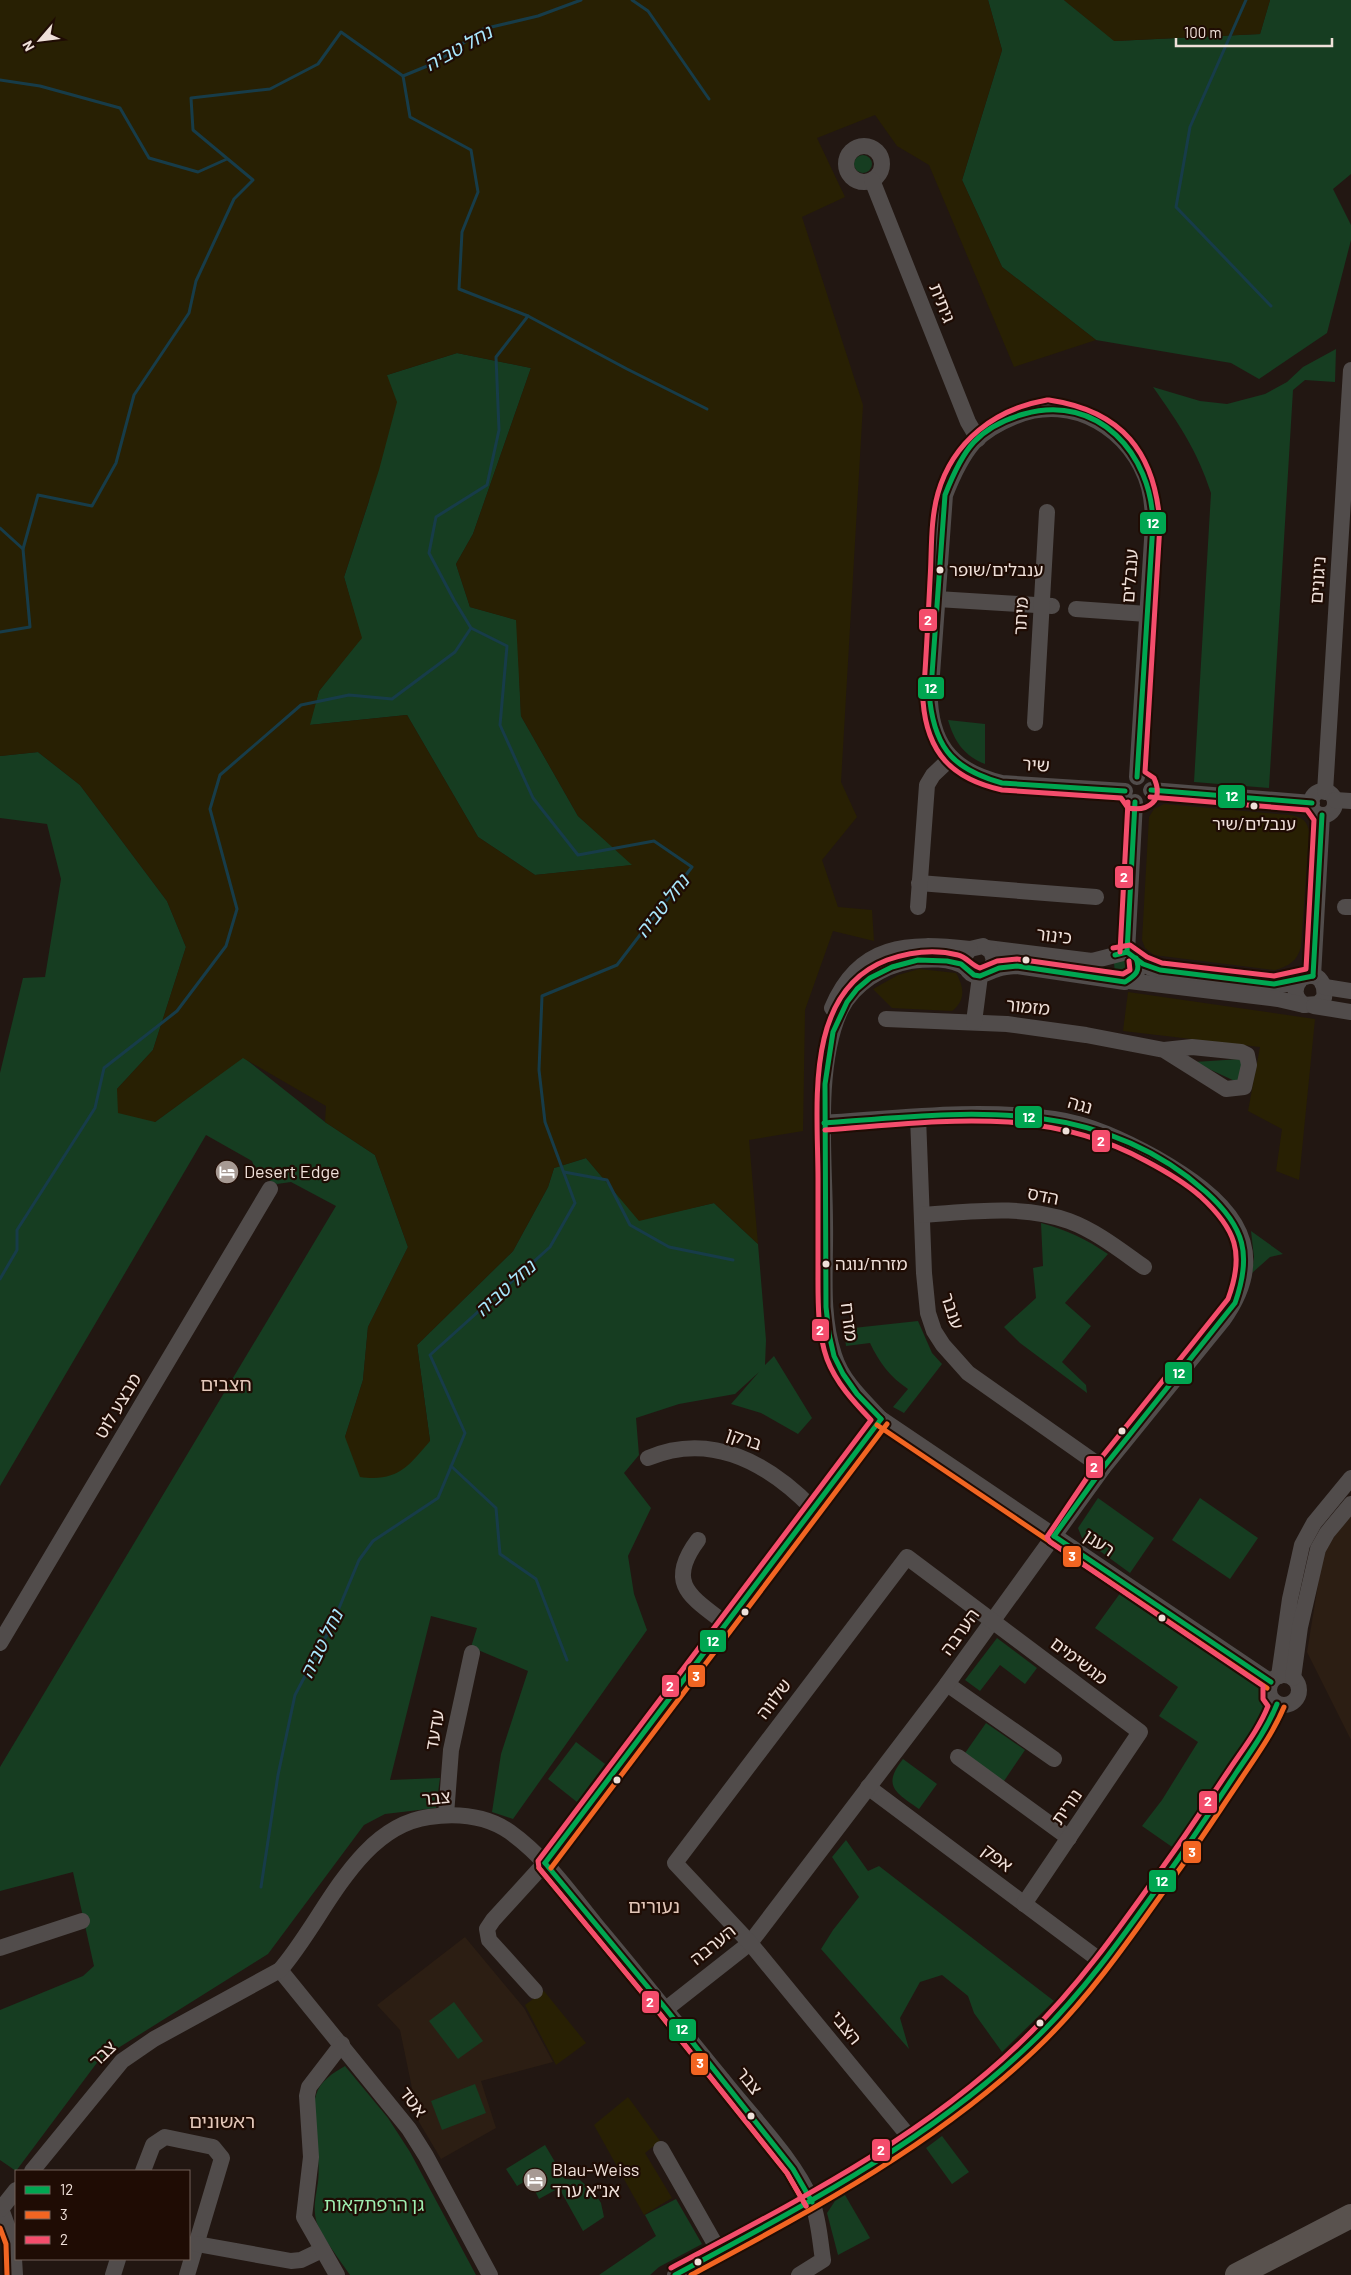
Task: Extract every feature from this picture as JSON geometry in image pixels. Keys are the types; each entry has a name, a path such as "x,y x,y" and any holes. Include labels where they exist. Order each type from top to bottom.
{"highway":[{"path":"1237,2275 1351,2216"}],"street":[{"name":"גיתית","path":"872,180 968,422 978,439"},
{"name":"ניגונים","path":"1337,798 1351,370"},
{"name":"ענבלים","path":"950,758 932,721 930,702 945,495 966,452 978,439 1006,420 1036,408 1062,408 1090,417 1126,444 1142,470 1153,502 1138,777"},
{"name":"מיתר","path":"1035,723 1047,606 1047,512"},
{"path":"937,599 1047,606"},
{"path":"1076,609 1147,614"},
{"path":"918,907 927,785 933,775 950,758"},
{"name":"שיר","path":"950,758 973,774 1002,783 1130,797"},
{"path":"1126,955 1108,968 1123,980 1138,971 1126,955 1130,797 1128,782 1138,777 1146,779 1151,790"},
{"path":"1151,790 1317,809"},
{"path":"1130,797 1146,800 1151,790"},
{"path":"1313,981 1297,983 1295,993 1300,1002 1309,1005 1324,998 1313,981 1318,793 1337,798"},
{"path":"919,884 1096,897"},
{"name":"מזרח","path":"881,1419 857,1394 843,1374 834,1356 829,1334 826,1307 824,1123 821,1056 824,1032 836,998 848,977 874,958 902,947 929,945 970,949"},
{"path":"974,1022 978,972 994,960 987,948 978,946 970,949 964,958 978,972"},
{"name":"כינור","path":"987,948 1086,960 1126,955"},
{"path":"1126,955 1151,968 1274,984 1313,981 1351,991"},
{"name":"מזרח","path":"824,1123 828,1054 841,1011 857,988 881,971 906,962 938,960 953,962 978,972"},
{"name":"כינור","path":"978,972 1017,966 1278,999 1351,1012"},
{"name":"מזמור","path":"886,1020 974,1022 1038,1027 1164,1050 1192,1047 1241,1052 1247,1055 1249,1065 1244,1087 1226,1089 1164,1050"},
{"name":"נגה","path":"824,1123 999,1114 1056,1119 1112,1136 1167,1165 1212,1196 1231,1217 1245,1250"},
{"name":"ענבר","path":"918,1117 928,1313 934,1332 942,1345 968,1374 1103,1468"},
{"name":"מבצע לוט","path":"0,1643 270,1190"},
{"name":"הדס","path":"922,1215 989,1210 1019,1211 1046,1215 1070,1222 1094,1234 1144,1267"},
{"name":"הערבה","path":"666,2009 750,1943 947,1684 1103,1468 1235,1303 1241,1287 1245,1250"},
{"path":"535,1991 489,1940 487,1929 545,1863 881,1419"},
{"name":"רענן","path":"881,1419 1054,1536 1281,1679"},
{"name":"ברקן","path":"648,1458 666,1450 679,1448 697,1448 731,1454 777,1476 813,1509"},
{"path":"1281,1679 1290,1599 1302,1545 1314,1524 1351,1478"},
{"path":"1281,1679 1299,1686 1296,1700 1287,1705 1278,1704 1270,1697 1281,1679 1300,1627 1318,1549 1327,1533 1351,1504"},
{"path":"698,1540 684,1561 684,1585 695,1600 726,1624"},
{"name":"שלווה","path":"750,1943 675,1863 687,1847 906,1557 993,1621"},
{"name":"מגשימים","path":"993,1621 1140,1732"},
{"name":"עדעד","path":"446,1815 451,1750 472,1653"},
{"path":"947,1684 1054,1759"},
{"path":"675,2275 812,2202 911,2139 972,2093 1030,2044 1059,2014 1102,1962 1193,1837 1258,1740 1278,1704"},
{"name":"נורית","path":"1024,1904 1140,1732"},
{"path":"958,1757 1069,1838"},
{"name":"אפק","path":"868,1787 1102,1962"},
{"name":"צבר","path":"33,2170 122,2061 154,2039 280,1970 292,1956 347,1876 378,1840 409,1821 446,1815 466,1816 490,1821 508,1831 545,1863 666,2009 794,2169 812,2202 817,2216 822,2260 799,2275"},
{"path":"0,1948 82,1921"},
{"name":"הצבי","path":"750,1943 911,2139"},
{"name":"אטד","path":"280,1970 342,2044 409,2129 426,2156 490,2275"},
{"path":"337,2275 304,2217 311,2157 307,2096 309,2087 342,2044"},
{"path":"143,2170 153,2145 158,2139 165,2137 184,2139 213,2147 222,2158 187,2275"},
{"path":"661,2149 719,2252"},
{"path":"15,2191 1,2207 13,2242 15,2275"},
{"path":"197,2244 292,2261 301,2260 322,2250"},
{"path":"113,2275 118,2260"}],"shaded area":[{"path":"1351,1511 1351,1740 1307,1652 1323,1554"},
{"path":"465,1937 524,2008 553,2062 481,2081 496,2128 441,2159 419,2122 400,2030 377,2005"}],"green space":[{"path":"988,0 1064,0 1115,41 1260,34 1270,0 1351,0 1351,174 1333,189 1351,225 1351,240 1327,333 1259,379 1231,363 1096,340 1002,267 962,180 1002,50"},
{"path":"859,155 867,155 872,160 870,171 859,173 854,168 854,160"},
{"path":"1336,349 1335,382 1305,380 1293,390 1269,788 1194,782 1211,493 1200,463 1171,413 1153,387 1200,401 1227,404 1265,394 1287,382 1303,367"},
{"path":"457,353 531,368 473,534 456,564 470,607 517,620 521,716 578,816 633,865 535,875 478,837 407,715 309,725 319,691 361,638 344,577 369,501 387,375"},
{"path":"948,720 985,724 985,764 971,757 961,747 953,735"},
{"path":"38,752 80,785 167,901 186,947 153,1050 117,1089 155,1122 243,1057 325,1122 375,1155 408,1247 368,1327 363,1380 345,1437 430,1441 417,1345 513,1251 548,1187 554,1168 586,1158 639,1220 714,1203 758,1244 766,1340 765,1365 774,1356 812,1418 798,1434 761,1413 731,1404 759,1372 735,1394 679,1404 636,1418 639,1455 624,1473 651,1508 628,1556 634,1594 647,1630 513,1819 492,1812 501,1754 528,1671 471,1647 477,1628 431,1616 390,1780 440,1778 436,1808 385,1814 364,1825 268,1954 99,2060 15,2170 0,2160 0,2010 83,1976 94,1966 73,1872 0,1891 0,1767 336,1206 291,1182 277,1184 257,1174 252,1161 206,1135 0,1486 0,1073 23,978 45,977 61,879 47,824 0,818 0,756"},
{"path":"1131,957 1131,975 1115,973 1114,963"},
{"path":"1241,1059 1243,1073 1239,1083 1194,1062"},
{"path":"1041,1223 1076,1236 1108,1254 1065,1303 1091,1326 1062,1362 1086,1385 1087,1393 1020,1343 1004,1327 1036,1298 1033,1268 1043,1266"},
{"path":"1251,1231 1283,1254 1270,1257 1252,1273 1254,1257"},
{"path":"918,1321 932,1353 942,1364 904,1413 893,1407 908,1389 886,1369 870,1343 846,1346 844,1329"},
{"path":"1098,1498 1154,1538 1130,1573 1082,1538 1078,1528"},
{"path":"1200,1498 1258,1538 1230,1579 1172,1540"},
{"path":"1121,1592 1259,1686 1266,1706 1259,1724 1175,1849 1142,1826 1162,1800 1198,1742 1159,1716 1178,1687 1095,1628"},
{"path":"997,1638 1037,1668 1025,1684 1000,1665 980,1691 965,1680"},
{"path":"986,1723 1025,1750 1002,1784 963,1756"},
{"path":"576,1742 605,1764 577,1802 548,1779"},
{"path":"903,1759 937,1784 919,1809 903,1798 894,1788 893,1776"},
{"path":"846,1840 868,1871 879,1866 1054,2001 1002,2052 974,2013 968,1996 942,1975 920,1982 900,2018 909,2049 821,1949 833,1930 859,1897 832,1857"},
{"path":"454,2002 483,2041 458,2059 429,2021"},
{"name":"גן הרפתקאות","path":"345,2066 388,2118 410,2152 476,2275 350,2275 326,2240 318,2226 315,2215 319,2172 314,2126 314,2105 318,2090 324,2082"},
{"path":"475,2084 486,2113 442,2130 431,2101"},
{"path":"942,2136 969,2172 952,2184 926,2148"},
{"path":"545,2145 565,2179 580,2180 596,2195 601,2203 604,2217 583,2231 559,2188 539,2199 529,2179 517,2186 506,2169"},
{"path":"845,2195 870,2238 838,2255 827,2213 835,2201"},
{"path":"676,2199 702,2244 659,2267 650,2275 599,2275 656,2236 645,2215"}],"sand":[{"path":"0,0 988,0 1002,50 962,180 1002,267 1096,340 1014,367 929,165 897,146 875,115 817,138 845,197 802,217 863,405 841,782 857,817 822,860 838,907 872,910 874,941 833,931 805,1010 803,1131 749,1140 758,1244 714,1203 639,1221 586,1158 554,1168 548,1187 513,1251 417,1345 430,1441 401,1471 383,1477 360,1477 345,1437 363,1380 368,1327 408,1247 375,1155 325,1122 326,1106 243,1058 155,1122 118,1113 117,1089 153,1050 186,947 167,901 80,785 38,752 0,756","holes":["457,353 531,368 473,534 456,564 470,607 516,620 521,716 578,816 632,865 535,875 478,837 407,715 310,725 319,691 362,638 344,577 379,470 397,402 387,375"]},
{"path":"1064,0 1270,0 1260,34 1114,41"},
{"path":"1164,804 1290,815 1301,818 1306,823 1309,833 1301,947 1292,962 1275,970 1154,955 1145,948 1142,940 1149,817 1154,809"},
{"path":"919,969 956,973 962,988 962,998 957,1007 952,1011 892,1008 873,989 898,975"},
{"path":"1128,992 1315,1019 1299,1180 1276,1171 1282,1129 1248,1111 1260,1047 1123,1031"},
{"path":"544,1991 586,2043 556,2065 525,2005"},
{"path":"628,2097 660,2141 645,2153 672,2198 644,2215 594,2125"}],"waterway":[{"name":"נחל טביה","path":"261,1887 278,1775 295,1695 332,1625 359,1560 373,1541 438,1498 465,1433 430,1355 550,1247 575,1203 545,1122 539,1070 542,996 617,965 692,867 654,841 578,855 533,798 500,725 507,646 471,628 429,553 436,517 487,485 499,430 496,357 528,316 459,289 462,232 478,192 471,150 410,117 403,76 437,62 483,29 538,16 581,0"},
{"path":"632,0 648,11 709,99"},
{"path":"1246,0 1190,127 1176,207 1271,306"},
{"path":"0,632 30,627 23,549 38,495 92,506 116,463 134,395 189,313 196,281 234,199 253,180 193,130 191,98 270,89 318,64 341,32 403,76"},
{"path":"0,80 40,86 120,108 149,158 198,172 227,159"},
{"path":"528,316 707,409"},
{"path":"0,528 23,549"},
{"path":"0,1279 17,1250 17,1230 95,1108 104,1068 177,1011 226,946 237,909 210,809 220,775 301,705 349,695 392,699 455,652 471,628"},
{"path":"564,1172 607,1180 630,1225 669,1247 733,1260"},
{"path":"451,1466 496,1508 500,1554 536,1579 567,1660"}],"transit line":[{"name":"2","path":"1047,400 1028,404 1010,411 979,430 965,443 945,474 935,504 932,525 923,701 925,719 930,735 945,761 969,779 1002,790 1121,798 1128,808 1142,808 1153,803 1157,793 1154,778 1145,772 1160,524 1157,498 1151,476 1142,456 1130,439 1115,425 1096,414 1075,406 1049,400"},
{"name":"12","path":"1125,791 1002,783 972,772 961,765 943,746 937,734 930,702 945,495 961,460 974,442 991,428 1017,416 1051,410 1075,412 1097,421 1116,435 1131,453 1143,474 1150,498 1153,524 1137,777"},
{"name":"12","path":"1151,790 1312,803"},
{"name":"2","path":"1113,948 1130,945 1147,957 1162,963 1274,976 1306,969 1314,820 1307,810 1150,797"},
{"name":"2","path":"1120,952 1128,802"},
{"name":"12","path":"1127,952 1135,802"},
{"name":"12","path":"1313,976 1322,815"},
{"name":"2","path":"806,2206 787,2173 660,2014 539,1868 538,1861 871,1420 846,1392 831,1368 821,1337 819,1314 818,1086 821,1054 828,1024 841,997 860,976 887,960 914,953 940,952 958,955 980,968 997,961 1017,959 1123,974 1130,970 1129,961"},
{"name":"12","path":"1115,955 1127,952 1143,964 1160,970 1274,984 1313,976"},
{"name":"12","path":"881,1419 857,1394 843,1374 834,1356 826,1307 825,1084 833,1032 847,1002 857,989 870,978 892,967 918,960 947,961 961,964 974,975 980,976 999,968 1017,966 1125,982 1138,969 1136,958"},
{"name":"12","path":"824,1123 975,1114 1024,1117 1072,1124 1119,1138 1163,1160 1206,1192 1229,1217 1237,1230 1244,1256 1240,1286 1235,1303 1103,1468 1054,1536"},
{"name":"2","path":"671,2268 811,2192 902,2137 987,2073 1026,2037 1085,1972 1121,1925 1245,1747 1268,1706 1263,1699 1263,1686 1050,1542 1047,1537 1097,1463 1228,1299 1236,1268 1236,1255 1234,1243 1222,1220 1200,1196 1181,1181 1146,1161 1107,1143 1068,1131 1029,1124 989,1121 908,1123 825,1130"},
{"name":"12","path":"545,1863 881,1419"},
{"name":"3","path":"551,1868 887,1424"},
{"name":"3","path":"877,1425 1267,1688"},
{"name":"12","path":"1054,1536 1271,1682"},
{"name":"12","path":"675,2275 815,2198 906,2142 949,2112 991,2079 1030,2044 1091,1978 1127,1930 1179,1858 1253,1748 1277,1704"},
{"name":"3","path":"691,2275 827,2200 914,2146 956,2116 1035,2050 1096,1984 1132,1936 1253,1761 1270,1735 1284,1707"},
{"name":"12","path":"545,1863 666,2009 793,2169 812,2202"},
{"name":"3","path":"539,1868 660,2014 787,2173 806,2206"},
{"name":"3","path":"0,2228 6,2244 7,2275"}],"place":[{"name":"ענבלים/שופר","path":"940,570"},
{"name":"ענבלים/שיר","path":"1254,806"},
{"name":"Desert Edge","path":"227,1172"},
{"name":"מזרח/נוגה","path":"826,1264"},
{"name":"Blau-Weiss אנ\"א ערד","path":"535,2180"}],"district":[{"name":"חצבים","path":"226,1384"},
{"name":"נעורים","path":"654,1906"},
{"name":"ראשונים","path":"222,2121"}]}
